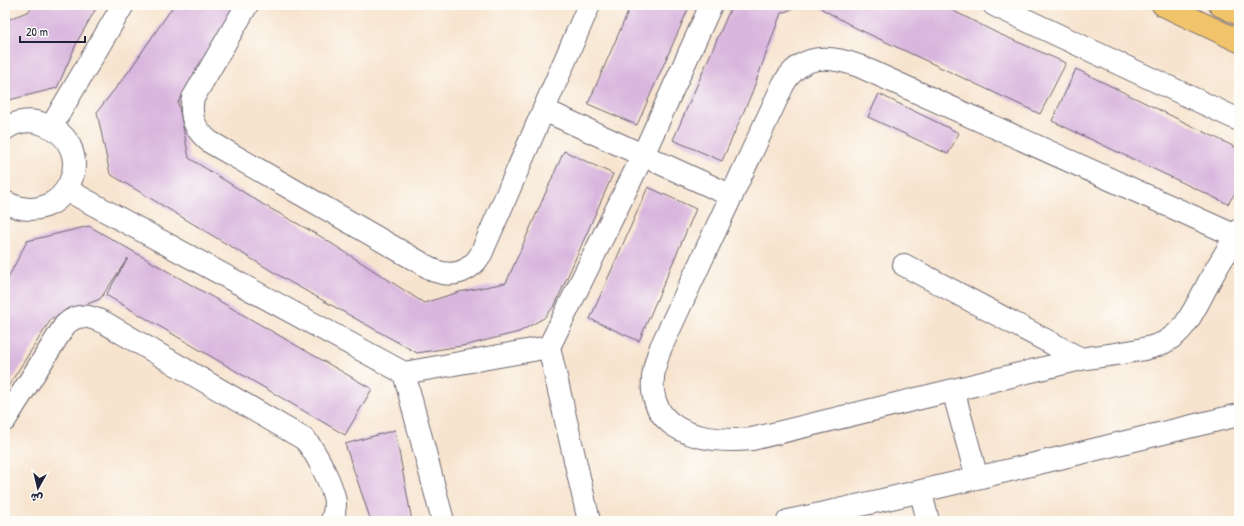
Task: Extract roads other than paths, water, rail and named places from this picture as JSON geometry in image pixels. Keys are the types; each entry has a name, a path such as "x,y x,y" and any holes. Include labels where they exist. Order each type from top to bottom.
{"main road":[{"path":"1163,5 1239,41"},
{"path":"1220,5 1239,14"}],"street":[{"path":"51,127 123,5"},
{"path":"247,5 193,98 191,116 200,134 210,142 435,271 447,274 460,273 477,260 589,5"},
{"path":"589,521 550,347 643,155 711,5"},
{"path":"994,5 1239,120"},
{"path":"829,58 859,66 1237,233 1185,325 1173,337 1162,344 1081,358 752,439 729,440 701,437 678,428 666,418 657,407 653,393 652,378 655,363 787,78 800,65 829,58"},
{"path":"544,110 732,196"},
{"path":"5,129 23,122 37,122 51,127 63,135 71,148 74,162 73,177 67,190 59,199 49,205 39,209 16,207 5,202"},
{"path":"67,190 404,373 550,347"},
{"path":"904,265 1081,358"},
{"path":"5,420 65,325 78,316 92,318 105,323 304,439 315,452 334,495 334,512 332,521"},
{"path":"404,373 444,521"},
{"path":"953,390 976,478"},
{"path":"788,521 921,493 976,478 1239,415"},
{"path":"921,493 928,521"}]}
